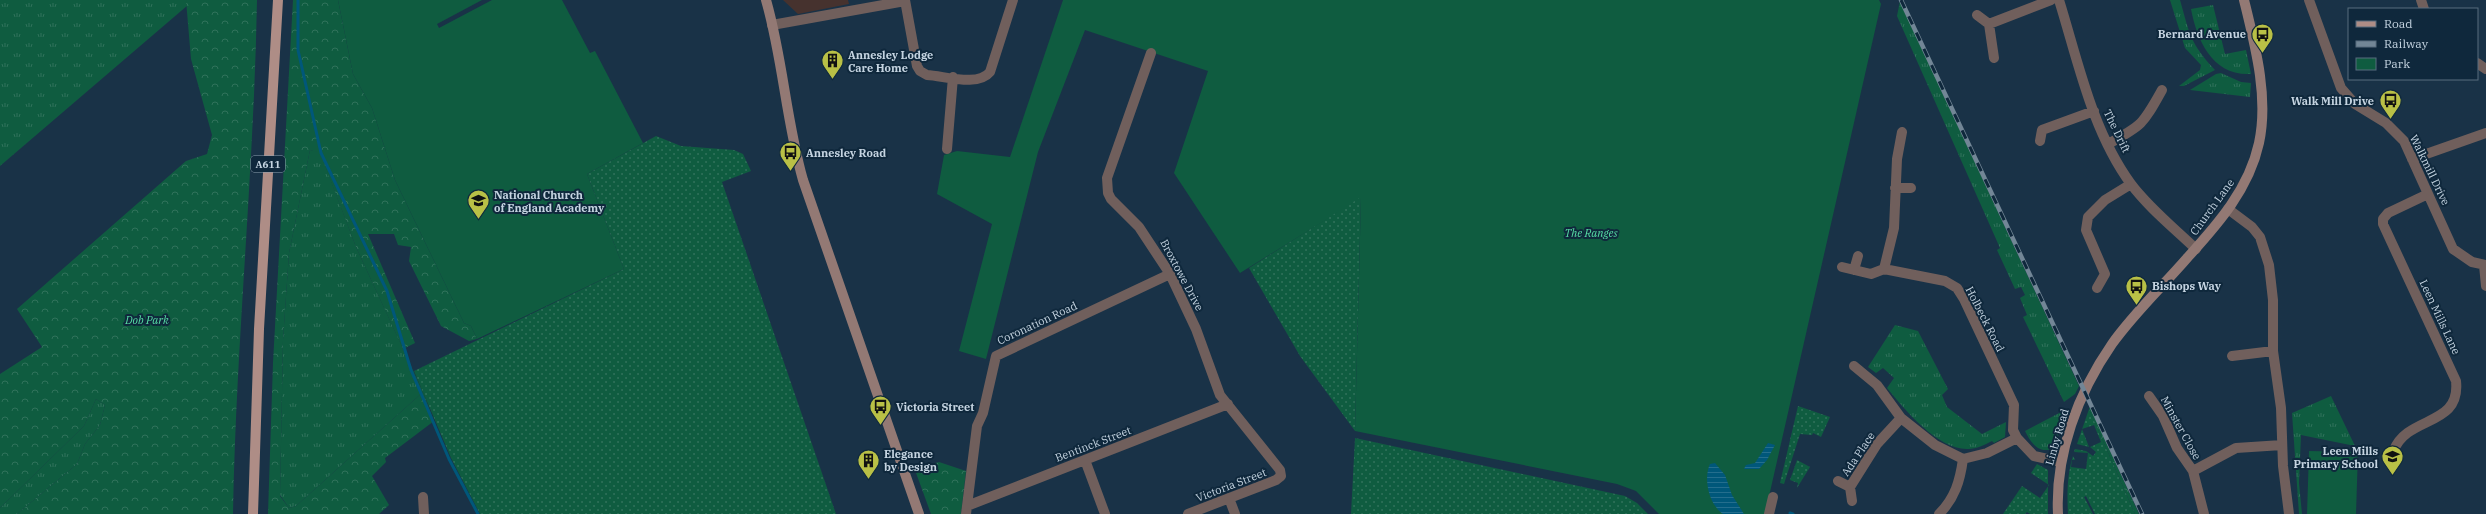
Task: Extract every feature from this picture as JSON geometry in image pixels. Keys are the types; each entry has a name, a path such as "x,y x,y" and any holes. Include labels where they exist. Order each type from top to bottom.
{"main road":[{"name":"A611","path":"253,514 259,329 278,0"}],"street":[{"path":"766,0 785,89 793,146 803,180 920,514"},
{"path":"772,25 905,1 918,69 927,75 978,80 988,74 1013,0"},
{"path":"1989,24 2051,0"},
{"name":"The Drift","path":"2059,0 2094,111 2108,144 2131,184 2157,212 2196,248"},
{"name":"Church Lane","path":"2085,393 2113,343 2228,209 2245,182 2253,164 2262,122 2260,80 2244,0"},
{"name":"Walkmill Drive","path":"2309,0 2340,88 2354,104 2396,131 2404,142 2454,249 2472,262 2485,265"},
{"path":"1977,15 1989,24 1994,58"},
{"name":"Broxtowe Drive","path":"1151,53 1107,178 1107,186 1111,199 1138,226 1170,274 1196,330 1220,395 1280,470 1281,476"},
{"path":"2478,64 2486,70"},
{"path":"948,149 953,77"},
{"path":"2108,144 2138,128 2148,117 2162,90"},
{"path":"2040,141 2042,130 2094,111"},
{"path":"1884,268 1894,228 1898,155 1902,132"},
{"path":"2412,159 2486,132"},
{"path":"2097,288 2104,274 2086,230 2088,217 2105,200 2131,184"},
{"path":"1896,188 1910,188"},
{"name":"Leen Mills Lane","path":"2394,450 2402,435 2449,410 2457,392 2456,381 2383,224 2383,219 2388,212 2428,194"},
{"path":"2228,209 2252,228 2260,237 2266,250 2273,288 2272,351 2281,408 2282,445 2289,514"},
{"path":"1854,270 1858,256"},
{"path":"2485,265 2486,286"},
{"name":"Holbeck Road","path":"1842,267 1871,274 1884,268 1945,281 1957,288 1964,299 2014,404 2013,430 2017,438"},
{"name":"Coronation Road","path":"967,510 977,426 983,413 996,356 1170,274"},
{"path":"2231,357 2272,351"},
{"path":"1854,366 1877,385 1901,418 1935,445 1963,459 1987,453 2017,438 2034,456 2061,462"},
{"name":"Linby Road","path":"2058,514 2057,495 2061,462 2071,426 2085,393"},
{"name":"Minster Close","path":"2149,396 2164,416 2177,448 2192,471 2204,514"},
{"name":"Bentinck Street","path":"967,510 1085,460 1228,404"},
{"name":"Ada Place","path":"1852,500 1850,487 1877,444 1901,418"},
{"name":"Minster Close","path":"2192,471 2236,448 2282,445"},
{"path":"1939,514 1948,505 1960,484 1963,459"},
{"path":"1085,460 1105,514"},
{"name":"Victoria Street","path":"1188,514 1276,480 1281,476"},
{"name":"Ada Place","path":"1838,481 1850,487"},
{"path":"423,497 423,514"},
{"path":"1768,514 1773,497"},
{"path":"1229,498 1235,514"}],"shaded area":[{"path":"783,0 848,0 849,4 798,14"}],"green space":[{"path":"0,0 186,0 188,5 0,166"},
{"name":"Dob Park","path":"186,0 257,0 233,514 17,514 77,464 85,444 100,425 105,405 96,399 84,426 0,508 0,374 42,347 17,309 186,161 207,154 212,135 191,59"},
{"path":"293,0 338,0 353,74 372,108 395,180 464,323 471,326 477,339 469,341 441,326 409,261 411,247 398,245 394,234 368,234 415,343 403,349 356,247 320,153 310,150 289,253 283,340 280,496 289,508 296,506 423,392 434,421 385,458 386,462 372,476 389,505 379,514 268,514 273,363"},
{"name":"National Church of England Academy","path":"338,0 482,0 437,24 439,28 492,0 562,0 590,53 595,51 643,143 587,174 624,269 477,339 471,326 464,323 395,180 372,108 353,74"},
{"name":"The Ranges","path":"1063,0 1879,0 1881,4 1765,514 1659,514 1636,491 1617,484 1355,431 1361,198 1240,273 1174,173 1208,71 1085,30 1038,152 986,359 959,351 992,224 937,194 944,155 957,151 1010,157"},
{"path":"2170,0 2180,0 2192,38 2200,53 2215,70 2184,86 2179,86 2200,70 2201,65 2185,48"},
{"path":"1900,1 2079,386 2075,394 2064,402 2023,317 2027,315 2020,298 2025,295 2021,287 2015,289 1997,250 2000,248 1897,16"},
{"path":"2213,5 2225,54 2246,50 2251,74 2237,73 2226,69 2216,62 2202,44 2197,33 2191,9"},
{"path":"2221,73 2241,82 2251,83 2250,97 2190,90 2216,74"},
{"path":"656,136 681,146 734,150 743,154 751,171 722,182 836,514 480,514 451,458 414,371 624,269 587,174"},
{"path":"310,150 320,152 356,247 423,392 296,506 289,508 280,495 283,340 289,253"},
{"path":"1361,197 1355,431 1300,356 1249,268"},
{"path":"1895,325 1918,331 1948,389 1942,395 1947,407 1982,434 2006,422 2005,437 1994,443 1992,441 1974,448 1957,448 1934,436 1912,417 1887,388 1894,378 1883,368 1876,373 1868,367"},
{"path":"2331,396 2355,446 2301,435 2299,483 2302,514 2299,514 2292,413"},
{"path":"96,399 105,405 100,425 85,444 77,464 17,514 0,514 0,508 84,426"},
{"path":"1798,406 1830,417 1821,437 1813,433 1812,435 1800,434 1784,484 1780,483"},
{"path":"2090,407 2139,514 2135,514 2089,409"},
{"path":"2067,409 2054,448 2044,450 2036,447 2025,431"},
{"path":"2089,409 2135,514 2095,514 2086,496 2084,497 2093,514 2068,514 2068,485 2071,463 2073,456 2075,460 2072,460 2071,467 2086,469 2088,453 2074,452 2075,449 2086,451 2093,456 2096,452 2090,447 2101,442 2094,425 2082,429"},
{"path":"2082,429 2089,447 2077,444"},
{"path":"1355,438 1625,496 1637,503 1648,514 1351,514"},
{"path":"2309,451 2358,452 2356,514 2307,514"},
{"path":"1797,460 1810,467 1797,488 1798,483 1790,480"},
{"path":"939,462 966,471 961,514 931,514 915,470"},
{"path":"2037,464 2048,470 2048,484 2031,473"},
{"path":"2022,486 2040,498 2048,486 2048,514 2030,514 2027,512 2025,514 2003,514"}],"water":[{"path":"1768,443 1775,445 1767,460 1759,469 1744,469 1746,465 1755,463"},
{"path":"1715,463 1725,475 1732,495 1744,514 1723,514 1714,504 1707,484 1707,477 1710,464"}],"waterway":[{"path":"298,0 298,50 321,153 387,291 411,370 449,459 478,514"}],"railway":[{"path":"1901,0 2142,514"}],"place":[{"name":"Bernard Avenue","path":"2262,54"},
{"name":"Annesley Lodge Care Home","path":"832,80"},
{"name":"Walk Mill Drive","path":"2390,120"},
{"name":"Annesley Road","path":"791,172"},
{"name":"National Church of England Academy","path":"478,220"},
{"name":"Bishops Way","path":"2137,306"},
{"name":"Victoria Street","path":"880,426"},
{"name":"Leen Mills Primary School","path":"2393,476"},
{"name":"Elegance by Design","path":"868,480"}]}
